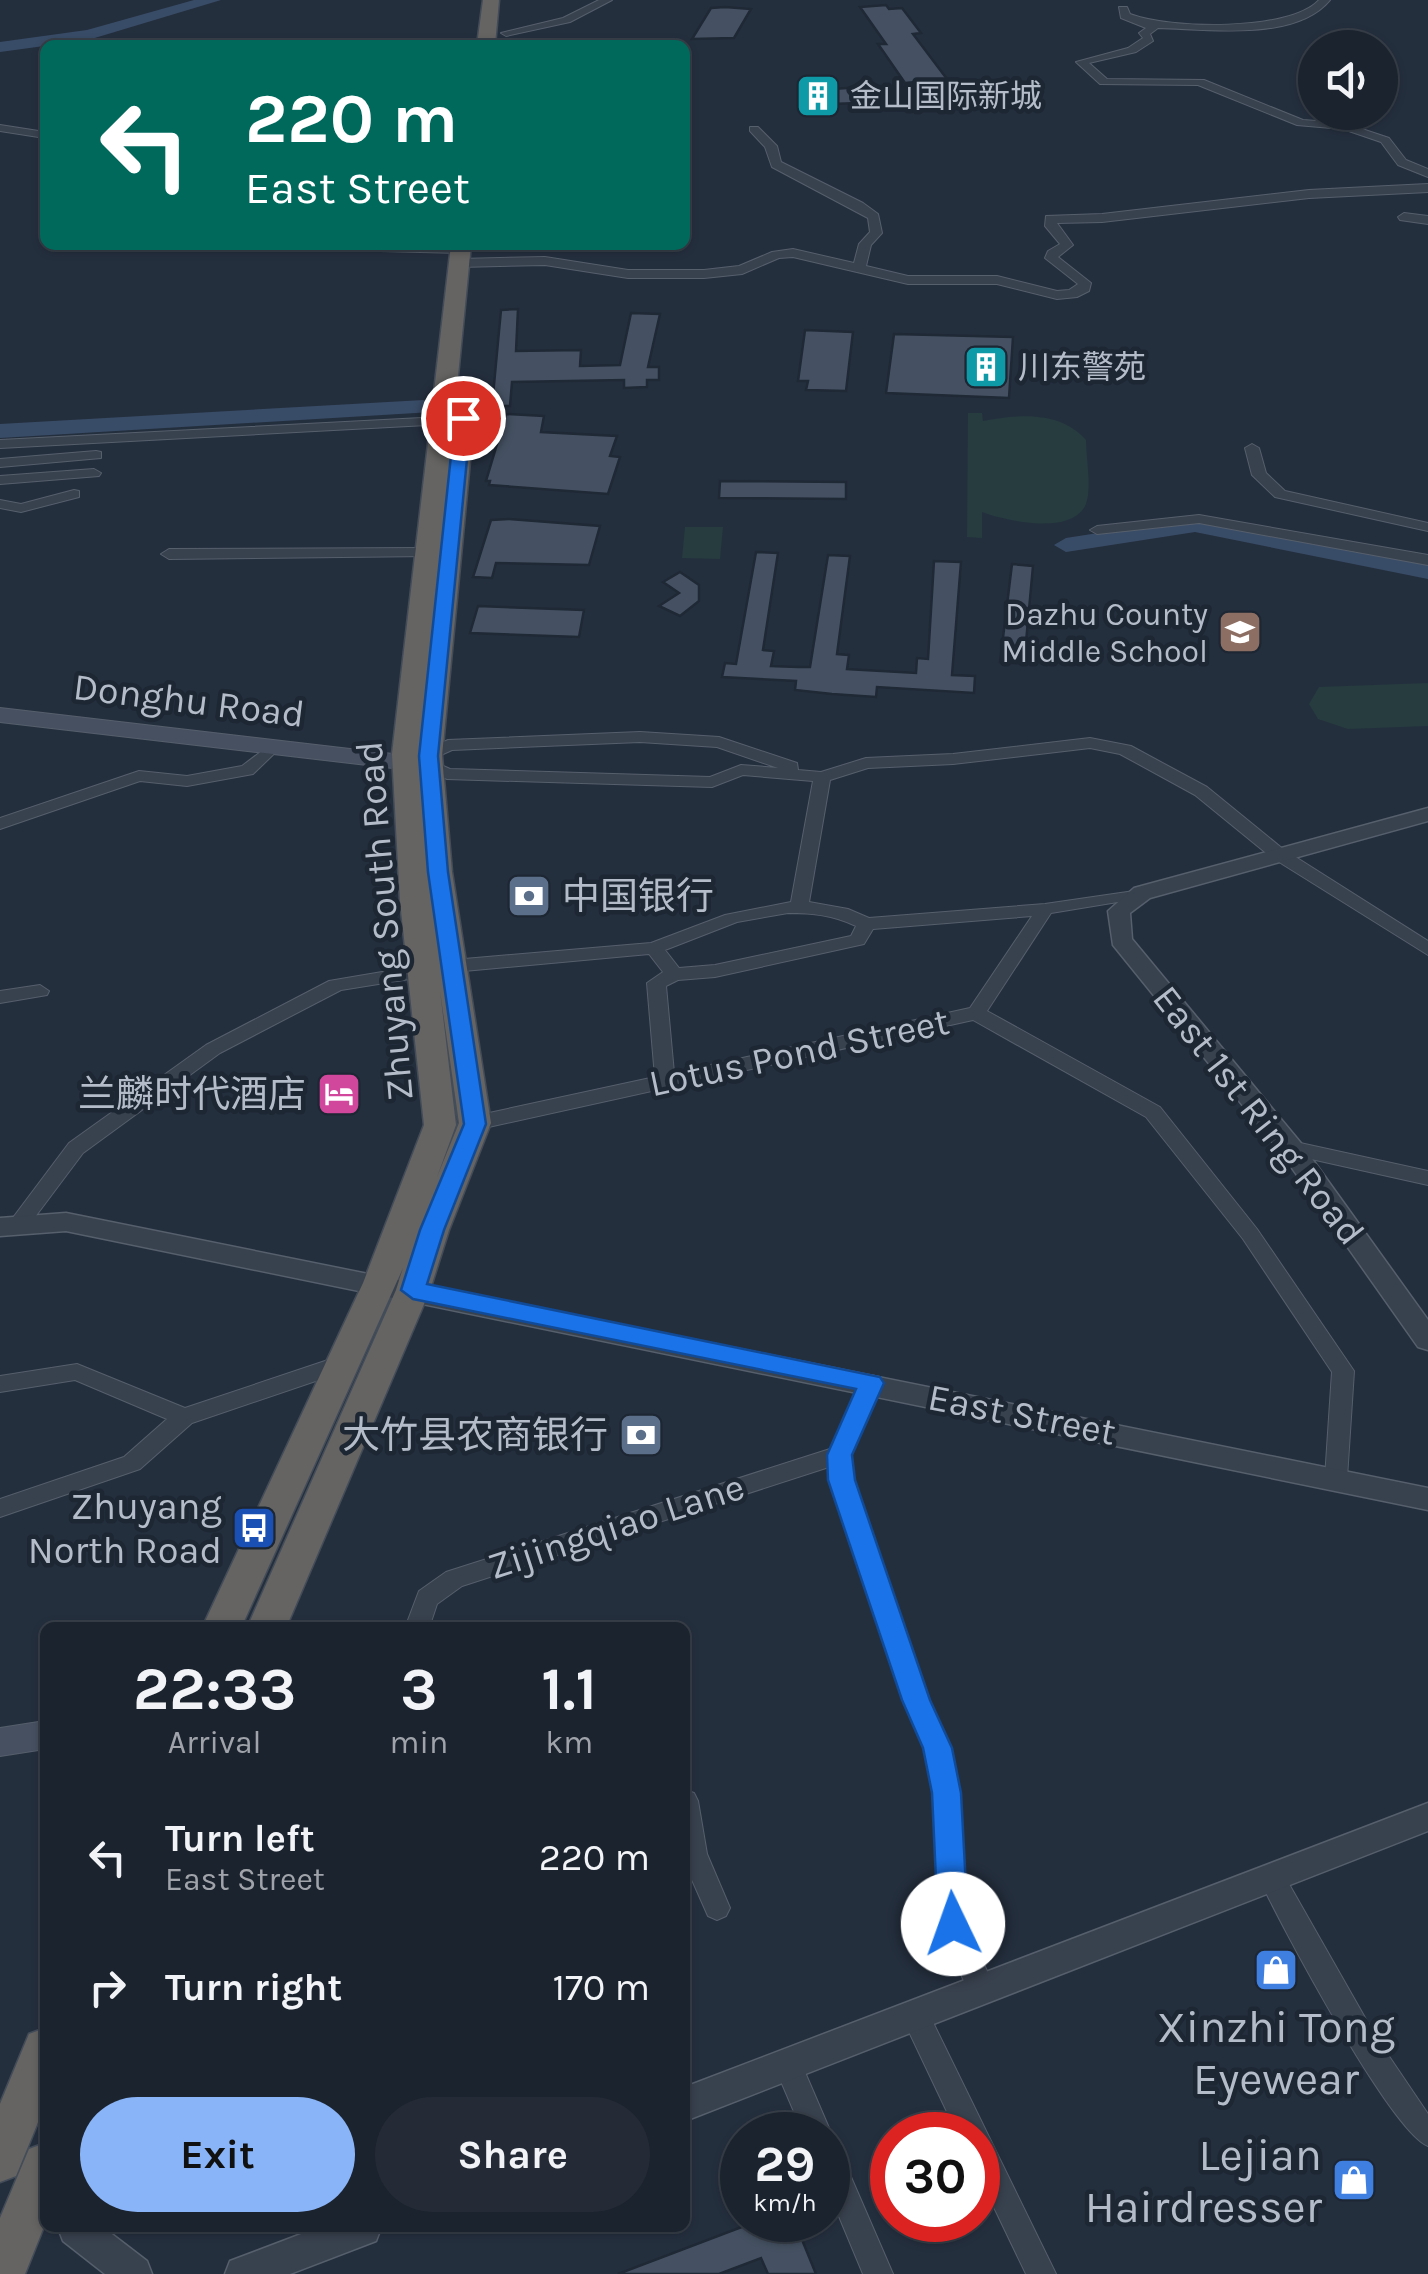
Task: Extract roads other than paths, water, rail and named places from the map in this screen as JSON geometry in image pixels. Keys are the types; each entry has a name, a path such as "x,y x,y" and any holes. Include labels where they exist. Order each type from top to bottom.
{"highway":[{"path":"487,40 491,0"},
{"path":"504,39 508,0"},
{"name":"Zhuyang South Road","path":"396,1287 440,1125 437,968 417,760 426,553 441,421 468,253"},
{"name":"Zhuyang South Road","path":"417,760 468,253"},
{"name":"Zhuyang South Road","path":"437,968 475,1124"},
{"path":"224,1622 343,1363 432,1230 475,1124"},
{"path":"268,1622 396,1287"},
{"path":"0,2160 40,2060"},
{"path":"1,2274 40,2177"}],"main road":[{"name":"Donghu Road","path":"0,706 417,760"},
{"name":"Donghu Road","path":"0,715 271,748 417,760"},
{"path":"0,1725 40,1719"},
{"path":"0,1742 40,1736"}],"street":[{"path":"504,39 566,20 608,0"},
{"path":"1123,9 1125,16 1154,25 1262,27 1314,13 1325,0"},
{"path":"1154,25 1144,33 1149,39 1138,48 1081,62 1107,83 1195,81 1301,123 1348,126 1388,142 1402,162 1428,173"},
{"path":"0,128 40,134"},
{"path":"754,129 771,146 774,160 783,169 823,191 861,204 874,217 876,233 865,244 859,268"},
{"path":"406,250 468,253 628,274 742,270 776,255 793,253 908,280 998,280 1057,295 1072,294 1084,288 1085,283 1051,258 1067,244 1050,220 1102,218 1309,194 1428,188"},
{"path":"1404,217 1428,220"},
{"path":"0,444 134,434 441,421"},
{"path":"1252,448 1259,474 1280,494 1425,521"},
{"path":"0,463 96,455"},
{"path":"0,480 94,473"},
{"path":"0,504 21,508 74,494"},
{"path":"1097,530 1199,518 1428,560"},
{"path":"168,554 426,553"},
{"path":"417,760 448,745 660,738 719,742 822,778"},
{"path":"417,760 447,774 712,782 742,770 822,778 866,763 953,759 1090,742 1126,750 1201,792 1278,852 1428,949"},
{"path":"0,824 139,776 187,781 247,770 271,748"},
{"path":"800,908 822,778"},
{"path":"10,1225 76,1148 213,1049 336,985 437,968 654,948 748,910 800,908 852,914 866,924 1045,909 1142,893 1278,852 1428,814"},
{"name":"East 1st Ring Road","path":"1142,893 1119,911 1121,940 1291,1148 1428,1340"},
{"path":"976,1014 1045,909"},
{"path":"665,1082 656,983 674,974 716,971 858,940 866,924"},
{"path":"654,948 674,974"},
{"path":"0,997 40,991"},
{"name":"Lotus Pond Street","path":"475,1124 976,1014 1153,1112 1250,1234 1342,1371 1336,1478"},
{"path":"1291,1148 1428,1178"},
{"name":"East Street","path":"10,1225 66,1222 1428,1498"},
{"path":"0,1508 132,1464 184,1417 343,1363"},
{"path":"0,1384 77,1372 184,1417"},
{"path":"871,1383 840,1455 842,1480 916,1700 938,1748 946,1793 953,1924 982,1989"},
{"name":"Zijingqiao Lane","path":"419,1622 427,1598 454,1578 840,1455"},
{"path":"690,2102 1428,1816"},
{"path":"690,1847 717,1908"},
{"path":"1272,1878 1366,2046 1428,2133"},
{"path":"915,2015 962,2112"},
{"path":"788,2065 808,2112"},
{"path":"1000,2189 1041,2274"},
{"path":"850,2208 878,2274"},
{"path":"81,2232 134,2274"},
{"path":"243,2274 353,2232"}],"waterway":[{"path":"51,40 88,35 213,0"},
{"path":"0,47 40,42"},
{"path":"0,431 424,407"},
{"path":"1066,545 1195,525 1428,572"}],"place":[{"name":"金山国际新城","path":"818,96"},
{"name":"川东警苑","path":"986,367"},
{"name":"Dazhu County Middle School","path":"1240,632"},
{"name":"中国银行","path":"529,896"},
{"name":"兰麟时代酒店","path":"339,1094"},
{"name":"大竹县农商银行","path":"641,1435"},
{"name":"Zhuyang North Road","path":"254,1528"},
{"name":"Xinzhi Tong Eyewear","path":"1276,1970"},
{"name":"Lejian Hairdresser","path":"1354,2180"}]}
